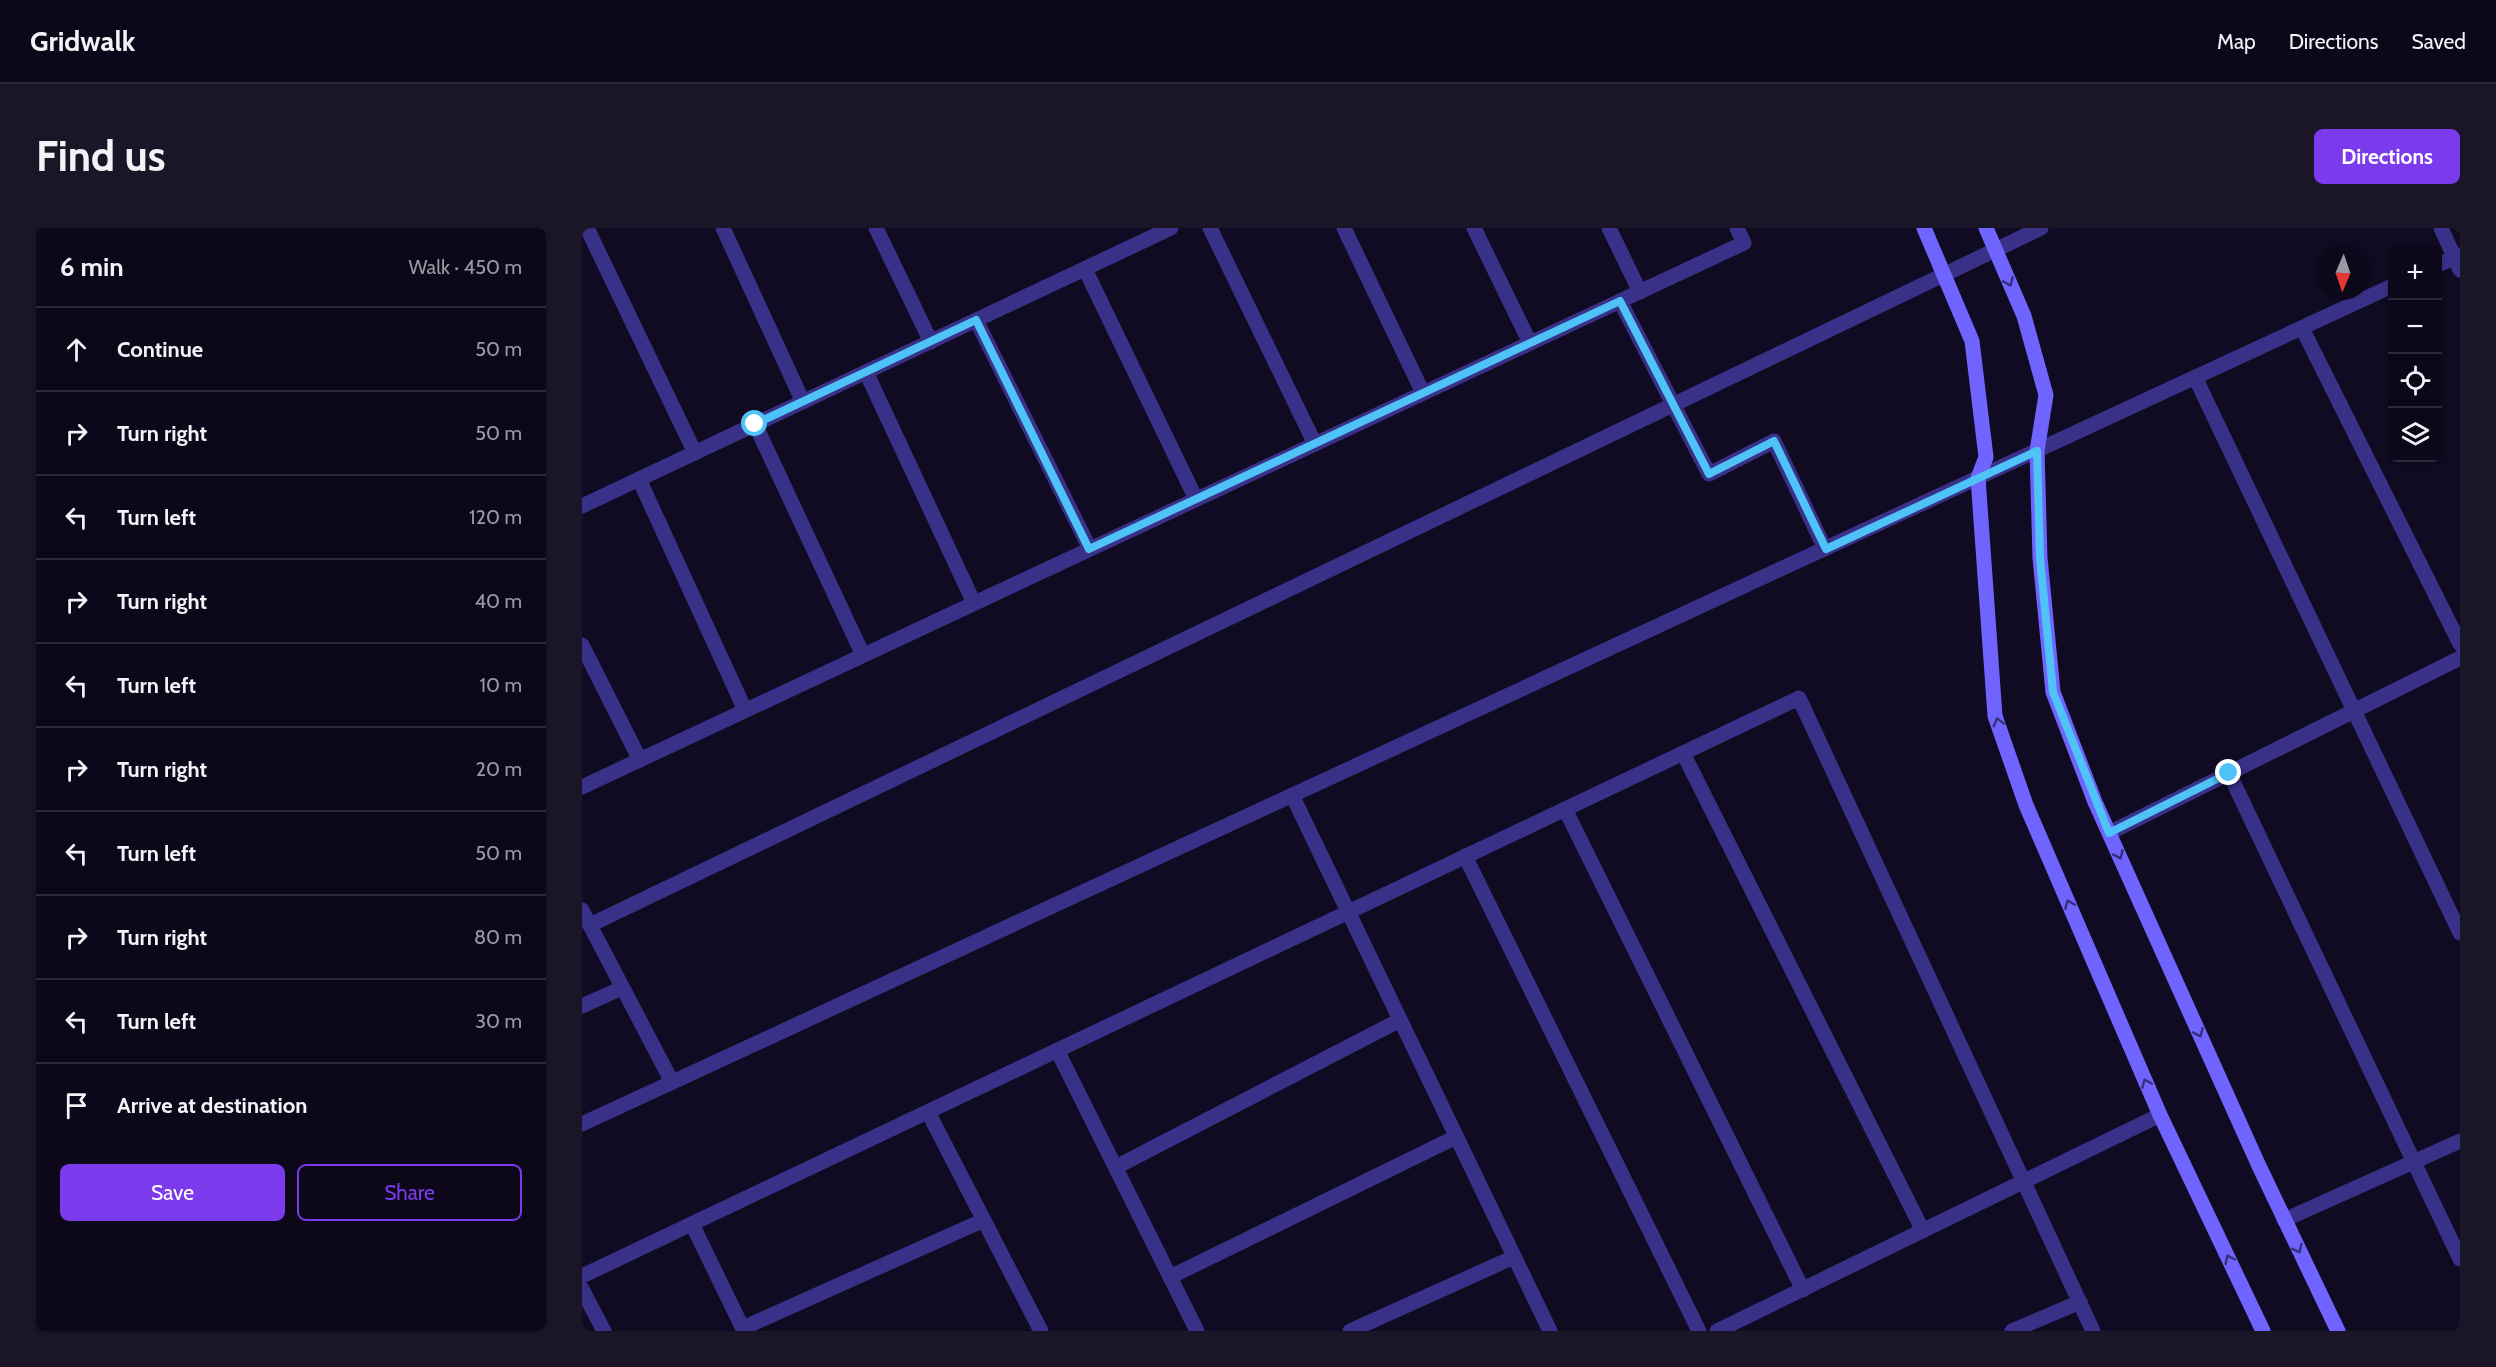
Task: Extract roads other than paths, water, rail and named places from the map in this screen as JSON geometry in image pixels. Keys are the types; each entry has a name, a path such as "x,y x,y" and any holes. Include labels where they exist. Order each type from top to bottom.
{"main road":[{"path":"1924,228 1972,341 1986,457 1978,478 1995,716 2026,805 2160,1115 2263,1331"},
{"path":"1986,228 2024,316 2046,395 2037,451 2040,558 2053,692 2109,833 2284,1220 2338,1331"}],"street":[{"path":"587,228 695,453"},
{"path":"723,228 803,402"},
{"path":"876,228 931,342"},
{"path":"583,503 695,453 1171,228"},
{"path":"1210,228 1315,444"},
{"path":"1344,228 1423,393"},
{"path":"1474,228 1530,343"},
{"path":"1609,228 1640,292"},
{"path":"582,787 1744,243 1737,228"},
{"path":"590,925 1943,273 2041,228"},
{"path":"2441,228 2458,261 2442,264"},
{"path":"1084,269 1196,499"},
{"path":"582,1124 2388,288"},
{"path":"1620,301 1709,474 1774,441 1826,549"},
{"path":"976,320 1089,549"},
{"path":"2302,328 2460,644"},
{"path":"866,372 974,603"},
{"path":"2195,377 2460,933"},
{"path":"755,424 863,655"},
{"path":"639,479 745,710"},
{"path":"582,645 639,760"},
{"path":"2109,833 2460,658"},
{"path":"582,1276 1799,698 2093,1331"},
{"path":"1683,753 1923,1231"},
{"path":"2229,773 2460,1258"},
{"path":"1292,795 1550,1331"},
{"path":"1565,809 1803,1290"},
{"path":"1465,856 1699,1331"},
{"path":"582,910 672,1082"},
{"path":"582,1006 622,988"},
{"path":"1116,1167 1400,1020"},
{"path":"1057,1050 1197,1331"},
{"path":"928,1112 1041,1331"},
{"path":"1717,1331 2160,1115"},
{"path":"1170,1276 1456,1137"},
{"path":"2284,1220 2460,1141"},
{"path":"692,1224 743,1329 984,1220"},
{"path":"1350,1331 1514,1257"},
{"path":"582,1288 604,1331"},
{"path":"2012,1331 2080,1302"}]}
